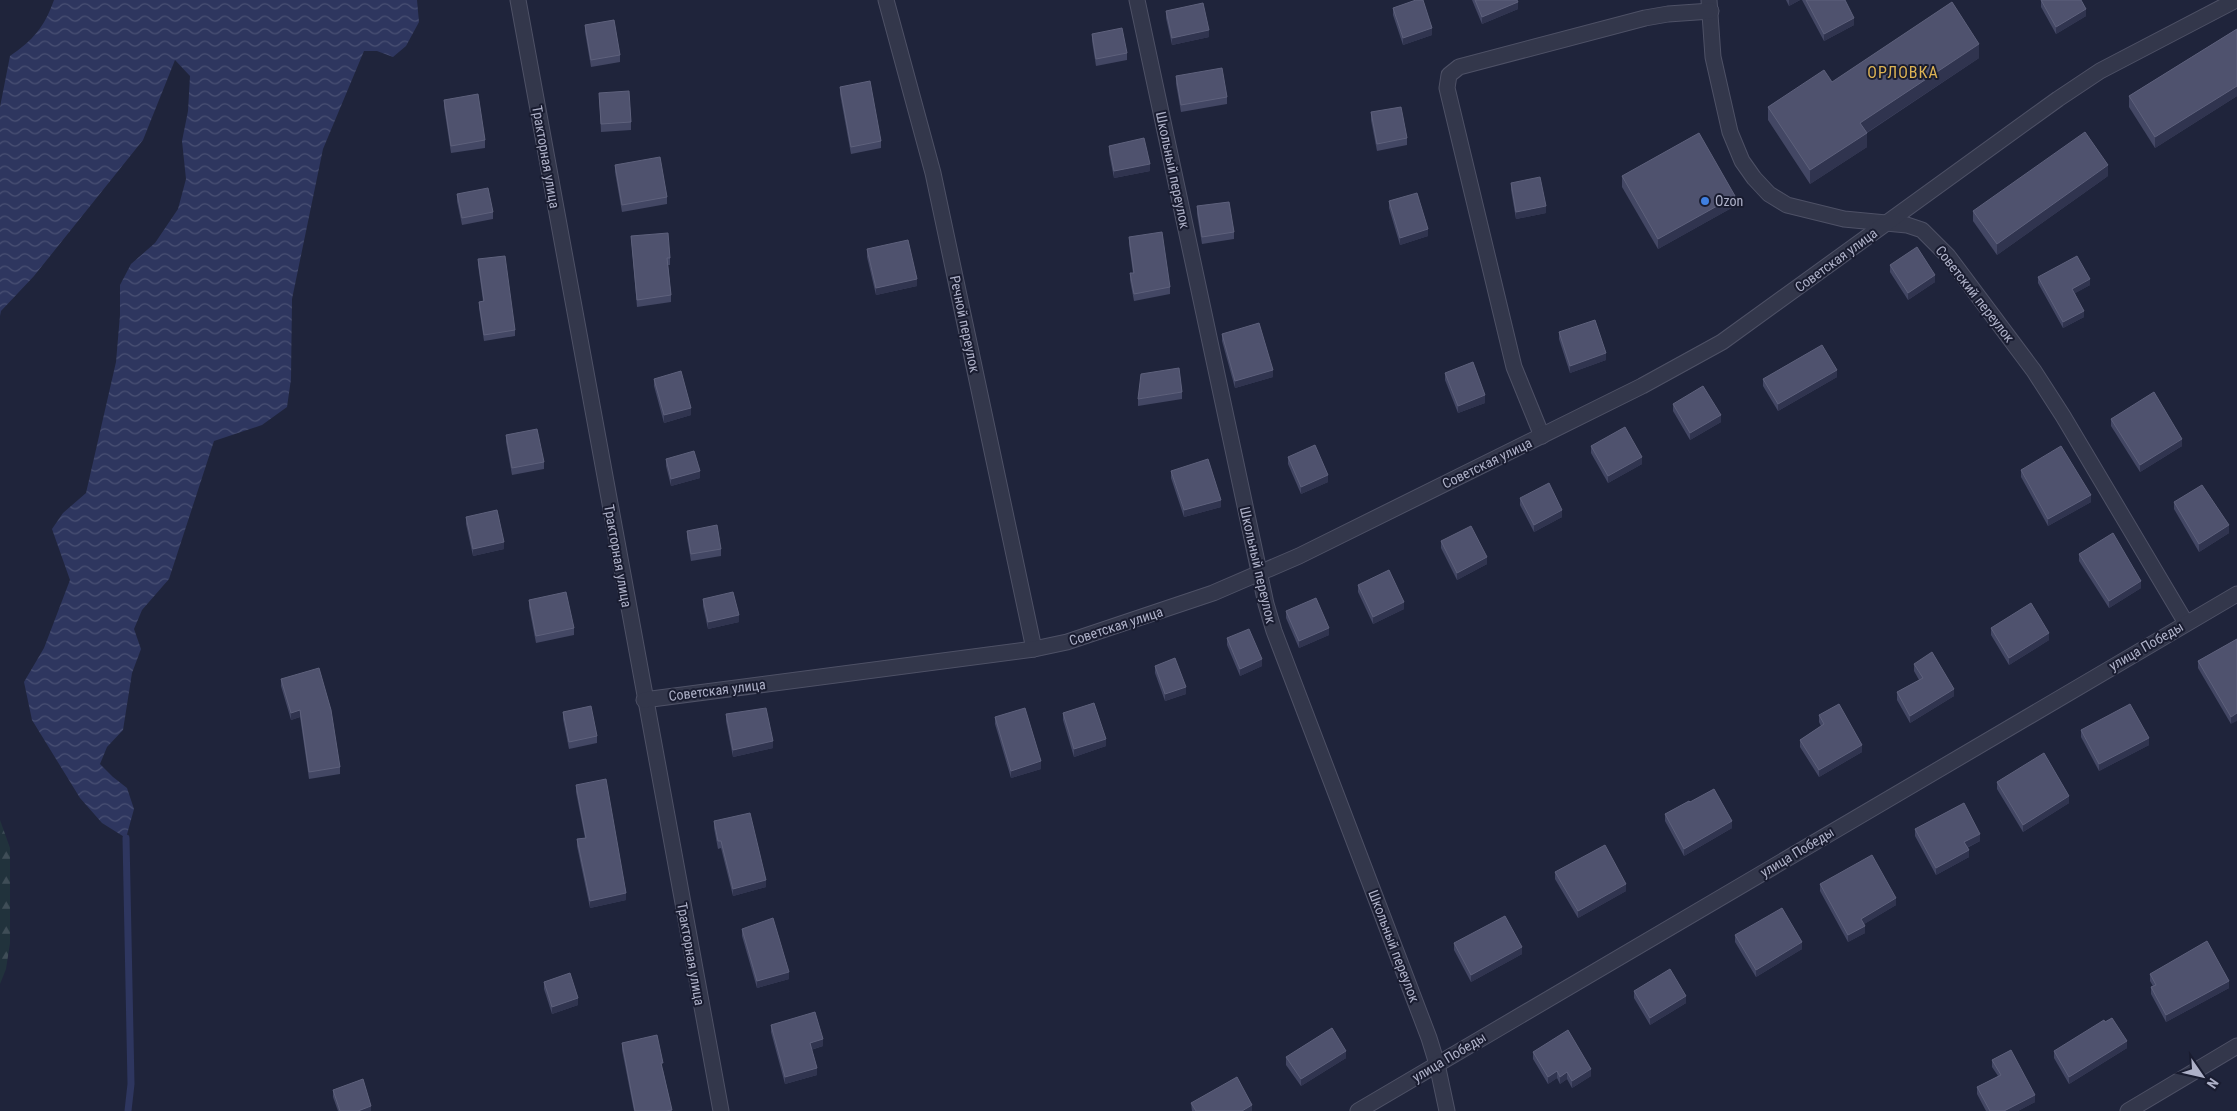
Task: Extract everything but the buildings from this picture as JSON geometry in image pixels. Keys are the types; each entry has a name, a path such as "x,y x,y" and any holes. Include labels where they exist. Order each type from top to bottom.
{"street":[{"name":"Тракторная улица","path":"518,0 644,700 721,1111"},
{"name":"Речной переулок","path":"886,0 933,173 1034,649"},
{"name":"Школьный переулок","path":"1137,0 1259,574 1274,631 1429,1038 1437,1064 1447,1111"},
{"name":"Советская улица","path":"644,700 1034,649 1067,642 1104,630 1214,593 1259,574 1642,386 1722,342 2058,99 2100,71 2236,0"},
{"name":"Советский переулок","path":"1710,6 1714,57 1730,132 1742,161 1754,178 1769,194 1788,205 1844,219 1907,225 1922,230 1948,256 2034,372 2063,416 2186,623"},
{"path":"1542,436 1514,367 1446,81 1449,75 1459,67 1645,18 1710,6"},
{"name":"улица Победы","path":"1358,1111 2237,594"},
{"path":"2128,1111 2237,1046"}],"green space":[{"path":"0,820 10,848 10,943 6,969 0,984"}],"water":[{"path":"54,0 417,0 419,22 406,46 393,57 377,51 364,51 323,149 292,299 291,379 287,407 262,425 214,441 169,579 142,610 134,629 141,649 132,673 123,730 107,747 100,764 127,788 134,809 126,838 102,823 80,798 32,720 24,682 44,648 70,580 52,529 63,513 86,493 116,362 120,315 120,285 131,264 155,243 178,209 186,179 182,141 188,111 190,76 175,60 143,140 34,276 1,311 0,316 0,107 10,56 31,39 42,26"}],"waterway":[{"path":"126,838 131,1084 128,1111"}],"place":[{"name":"Ozon","path":"1705,201"}],"district":[{"name":"ОРЛОВКА","path":"1903,72"}]}
